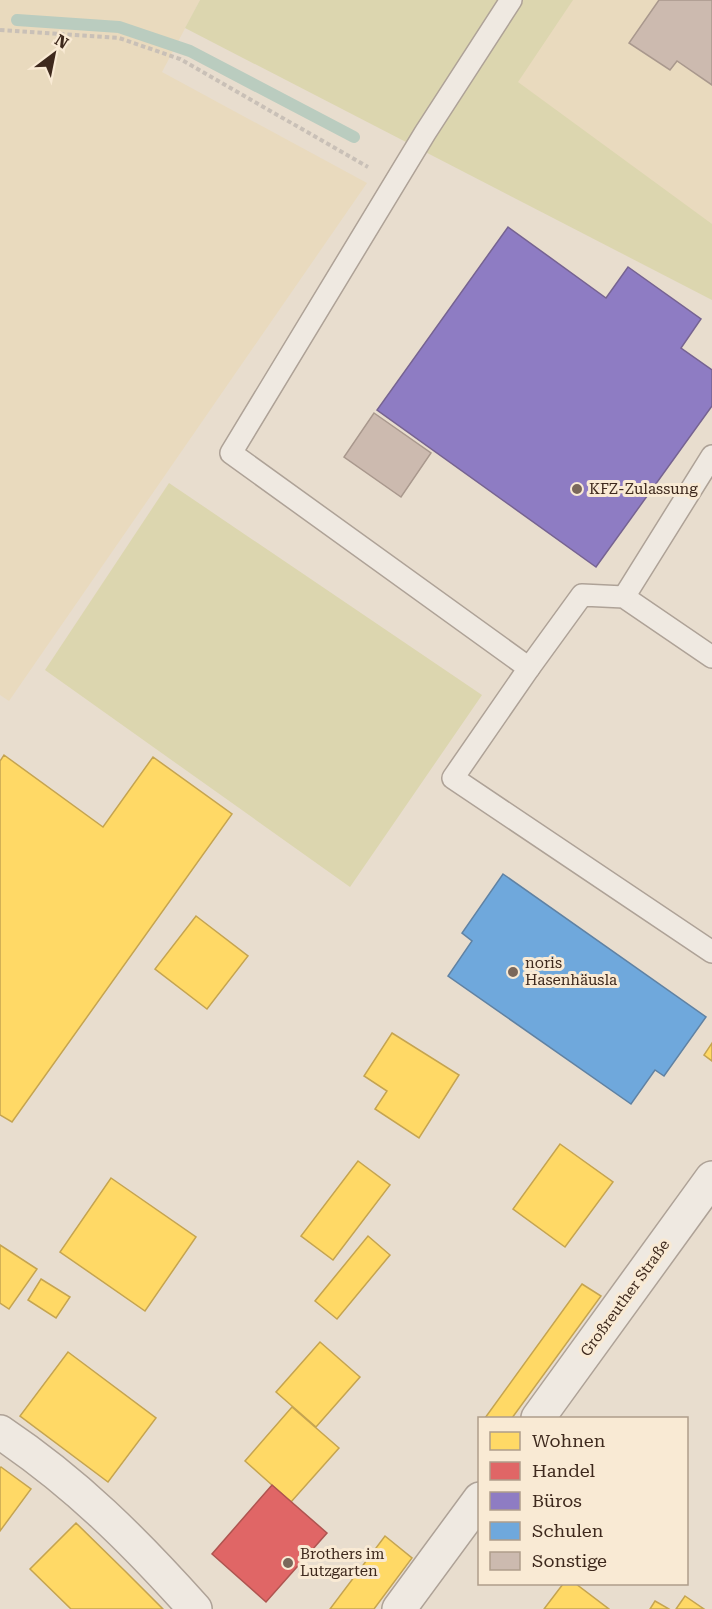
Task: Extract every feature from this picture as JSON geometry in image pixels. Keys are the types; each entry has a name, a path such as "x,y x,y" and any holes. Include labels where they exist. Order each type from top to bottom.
{"street":[{"name":"Großreuther Straße","path":"539,1417 712,1178"},
{"path":"0,1432 36,1456 89,1499 132,1539 195,1609"},
{"path":"399,1609 478,1502"}],"lane":[{"path":"511,0 395,182 231,453 529,668"},
{"path":"624,597 712,456"},
{"path":"712,657 624,597 582,595 453,778 712,952"}],"path":[{"path":"0,30 119,38 180,59 395,182"}],"shaded area":[{"path":"0,0 200,0 162,72 367,183 9,701 0,695"},
{"path":"200,0 573,0 518,82 712,224 712,300 185,28"},
{"path":"552,0 712,0 712,254 488,92"},
{"path":"169,483 482,695 350,887 45,670"}],"building: Wohnen":[{"path":"4,755 103,827 153,757 232,814 12,1122 0,1115 0,761"},
{"path":"196,916 248,956 207,1009 155,969"},
{"path":"392,1033 459,1075 419,1138 375,1109 387,1091 364,1076"},
{"path":"712,1043 712,1061 704,1055"},
{"path":"560,1144 613,1182 565,1247 513,1209"},
{"path":"358,1161 390,1185 333,1260 301,1236"},
{"path":"111,1178 196,1237 145,1311 60,1252"},
{"path":"368,1236 390,1255 337,1319 315,1301"},
{"path":"0,1245 37,1269 9,1309 0,1303"},
{"path":"41,1279 70,1297 56,1318 28,1300"},
{"path":"582,1284 601,1296 513,1417 486,1417"},
{"path":"320,1342 360,1377 316,1427 276,1392"},
{"path":"68,1352 156,1418 108,1482 20,1416"},
{"path":"292,1407 339,1448 291,1502 245,1461"},
{"path":"0,1468 31,1489 0,1531"},
{"path":"76,1523 163,1609 71,1609 30,1569"},
{"path":"385,1536 412,1558 374,1609 330,1609"},
{"path":"562,1585 577,1585 609,1609 544,1609"},
{"path":"685,1596 704,1609 676,1609"},
{"path":"655,1601 669,1609 650,1609"}],"building: Handel":[{"path":"272,1485 327,1533 266,1602 212,1554"}],"building: Büros":[{"path":"508,227 606,298 628,267 701,319 681,348 712,370 712,406 596,567 377,410"}],"building: Schulen":[{"path":"503,874 706,1017 664,1076 655,1070 631,1104 448,976 472,941 462,933"}],"building: Sonstige":[{"path":"659,0 712,0 712,85 677,61 670,70 629,43"},
{"path":"374,413 431,453 401,497 344,457"}],"waterway":[{"path":"17,20 119,27 190,51 354,137"}],"place":[{"name":"KFZ-Zulassung","path":"577,489"},
{"name":"noris Hasenhäusla","path":"513,972"},
{"name":"Brothers im Lutzgarten","path":"288,1563"}]}
